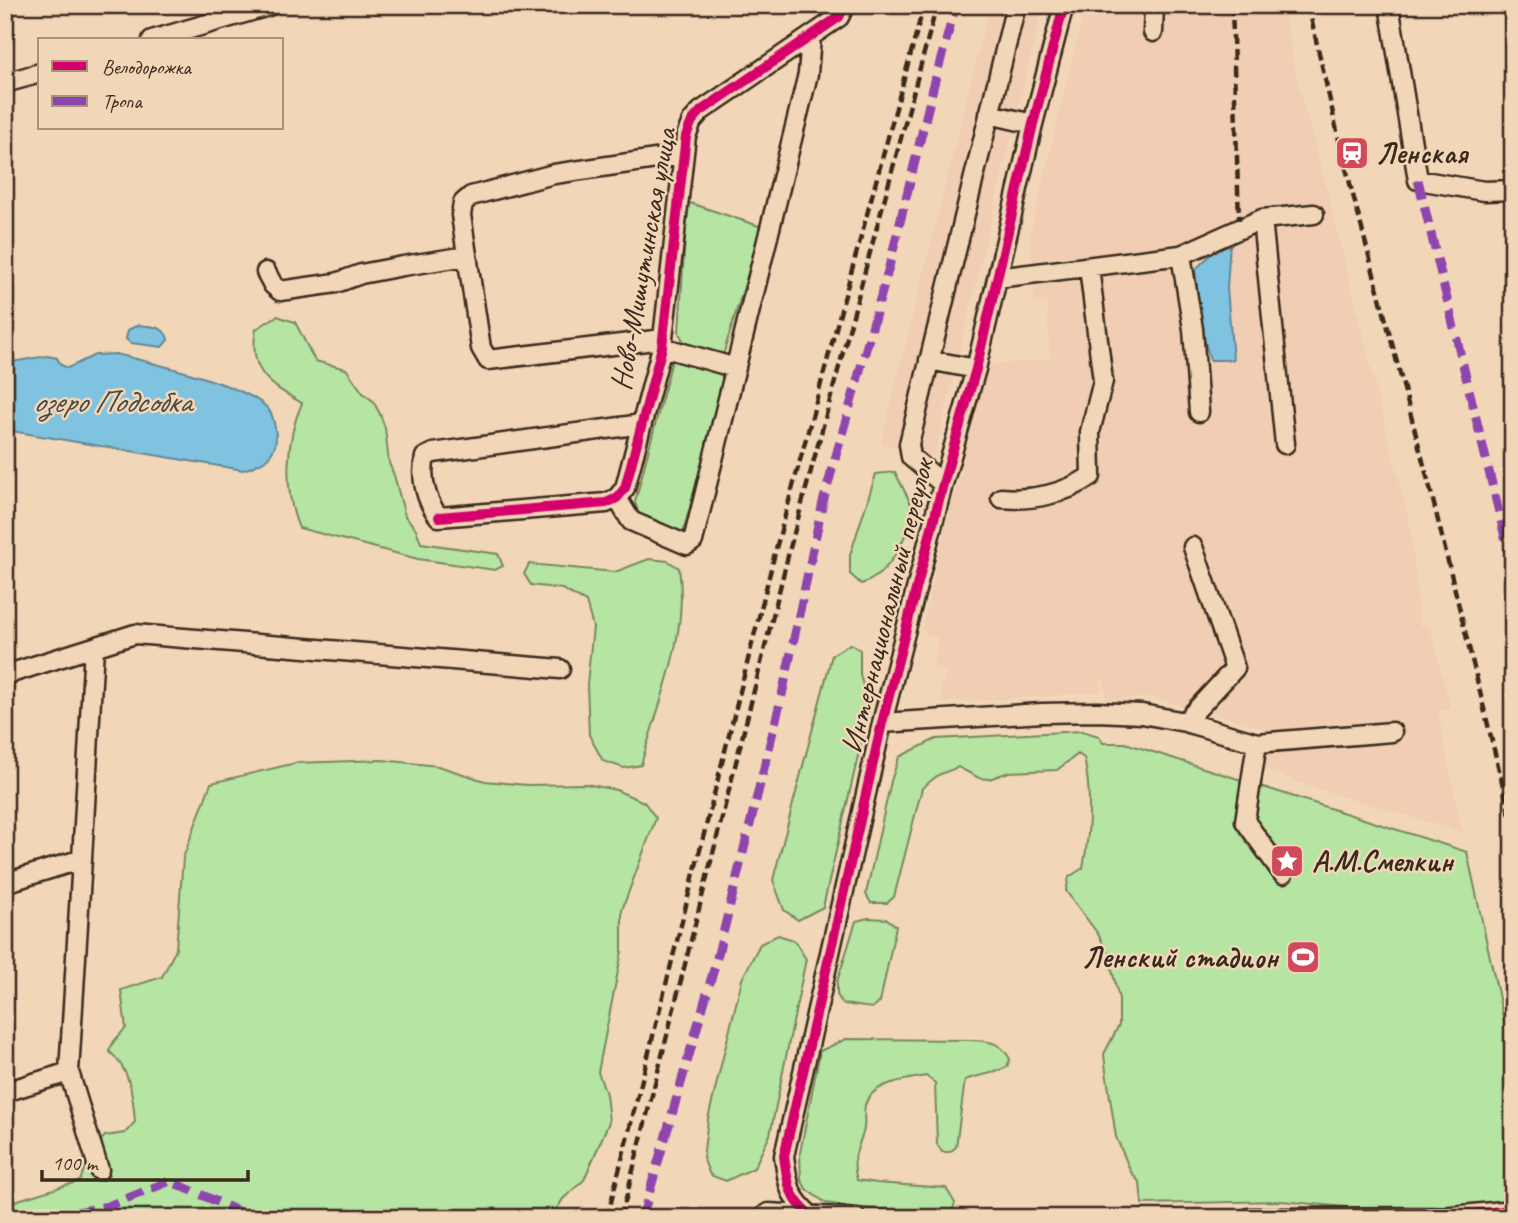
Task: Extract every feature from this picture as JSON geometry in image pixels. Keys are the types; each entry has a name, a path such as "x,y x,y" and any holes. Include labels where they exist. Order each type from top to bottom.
{"street":[{"path":"159,38 272,5"},
{"name":"Ново-Мишутинская улица","path":"617,498 625,488 662,343 686,136 692,121 701,111 839,17 845,5"},
{"path":"943,484 911,457 909,444 1016,5"},
{"name":"Интернациональный переулок","path":"810,1215 797,1204 788,1188 784,1156 882,723 943,484 976,369 1033,124 1064,5"},
{"path":"1153,32 1154,5"},
{"path":"1389,5 1418,180 1484,191 1513,190"},
{"path":"642,424 433,453 425,457 423,465 429,505 439,517 606,503 617,498 631,521 687,545 693,541 808,74 811,37"},
{"path":"5,83 38,74"},
{"path":"989,114 1033,124"},
{"path":"684,155 581,169 471,196 463,204 461,215 481,348 488,360 662,343 736,368"},
{"path":"997,278 1181,255 1262,219 1314,214"},
{"path":"1262,219 1285,443"},
{"path":"1181,255 1193,329 1199,412"},
{"path":"266,272 280,292 336,283 360,274 467,256"},
{"path":"1001,498 1026,501 1076,486 1091,476 1090,432 1103,381 1089,267"},
{"path":"929,360 976,369"},
{"path":"1185,722 1235,668 1193,547"},
{"path":"5,675 135,635 560,669"},
{"path":"94,647 69,1072 99,1170"},
{"path":"882,723 1083,712 1142,714 1185,722 1257,743 1392,732"},
{"path":"1257,743 1245,821 1283,874"},
{"path":"5,883 82,859"},
{"path":"5,1092 69,1072"},
{"path":"1249,1218 1442,1217 1513,1210"},
{"path":"765,1215 856,1218"}],"shaded area":[{"path":"990,5 1043,5 934,457 881,444"},
{"path":"1085,5 1283,5 1298,84 1324,178 1411,530 1420,626 1430,626 1450,708 1438,712 1462,832 1308,786 1261,767 1270,730 1147,697 1106,700 1104,680 1100,681 1101,692 942,703 941,688 946,671 933,668 938,638 922,630 941,545 988,365 1050,359 1047,301 1035,303 1030,236"}],"green space":[{"path":"687,202 762,227 723,355 711,357 686,346 679,333"},
{"path":"277,316 295,322 315,361 346,369 363,393 373,401 385,428 389,463 405,516 416,529 421,543 498,554 503,566 495,570 418,559 299,528 290,498 288,465 293,433 302,403 263,375 255,356 256,329"},
{"path":"685,359 721,371 723,385 683,532 675,533 639,515 635,502 672,360"},
{"path":"895,472 915,512 895,555 881,573 861,584 850,574 850,555 876,474"},
{"path":"649,559 668,561 679,568 680,618 670,668 641,765 624,768 603,761 589,735 587,684 593,627 586,602 562,589 531,585 524,574 529,564 615,572"},
{"path":"850,644 860,650 860,674 869,709 823,907 798,920 784,910 773,880 832,655"},
{"name":"Ленский стадион","path":"1082,731 1099,736 1103,743 1125,743 1467,852 1513,1063 1513,1195 1498,1203 1401,1212 1281,1201 1142,1204 1140,1183 1131,1172 1116,1137 1106,1071 1104,1054 1119,1025 1119,999 1108,953 1098,934 1066,891 1069,877 1083,868 1087,841 1089,800 1084,758 1078,754 1057,770 1009,772 989,779 979,778 958,767 938,775 922,788 894,897 887,903 871,903 866,894 891,781 899,757 936,739"},
{"path":"382,760 438,766 485,781 527,785 586,784 616,790 644,802 656,818 622,910 622,951 598,1072 606,1094 609,1122 584,1180 563,1199 553,1215 554,1218 5,1218 5,1204 80,1181 90,1152 105,1136 125,1133 135,1122 132,1093 126,1075 109,1051 126,1028 121,990 162,977 176,949 183,858 211,783 296,763"},
{"path":"868,918 887,919 896,926 880,1002 872,1008 843,1004 837,995 837,982 856,921"},
{"path":"778,935 794,940 806,959 770,1135 754,1168 726,1181 710,1175 703,1158 708,1119 742,979 760,944"},
{"path":"846,1039 973,1040 990,1042 1007,1053 1010,1059 1007,1067 965,1080 956,1147 950,1152 942,1152 937,1144 935,1083 926,1076 882,1087 869,1097 865,1105 864,1130 855,1161 857,1180 946,1188 955,1203 951,1215 826,1203 807,1190 801,1180 800,1153 820,1051"}],"water":[{"path":"1223,242 1230,242 1227,288 1233,360 1210,360 1202,331 1195,270"},
{"path":"138,325 161,329 168,340 162,347 131,343 126,339 128,330"},
{"name":"озеро Подсобка","path":"116,354 220,383 257,400 270,412 275,428 275,447 269,457 243,470 5,430 5,363 47,356 57,358 61,365 68,368 95,355"}],"railway":[{"path":"607,1218 777,545 924,5"},
{"path":"621,1218 790,548 937,5"},
{"path":"1232,5 1239,220"},
{"path":"1308,5 1342,153 1430,488 1513,827"}],"marked path":[{"path":"642,1218 716,962 782,695 823,502 889,267 956,5"},
{"path":"1418,180 1513,570"},
{"path":"48,1218 108,1206 170,1181 254,1218"}],"cycle path":[{"path":"439,517 606,503 617,498 625,488 662,347 686,136 692,121 701,111 839,17 845,5"},
{"path":"810,1215 797,1202 790,1189 784,1156 882,723 943,484 976,369 1033,124 1064,5"},
{"path":"1249,1218 1442,1217 1513,1210"}],"place":[{"name":"Ленская","path":"1352,153"},
{"name":"А.М.Смелкин","path":"1287,861"},
{"name":"Ленский стадион","path":"1303,957"}]}
